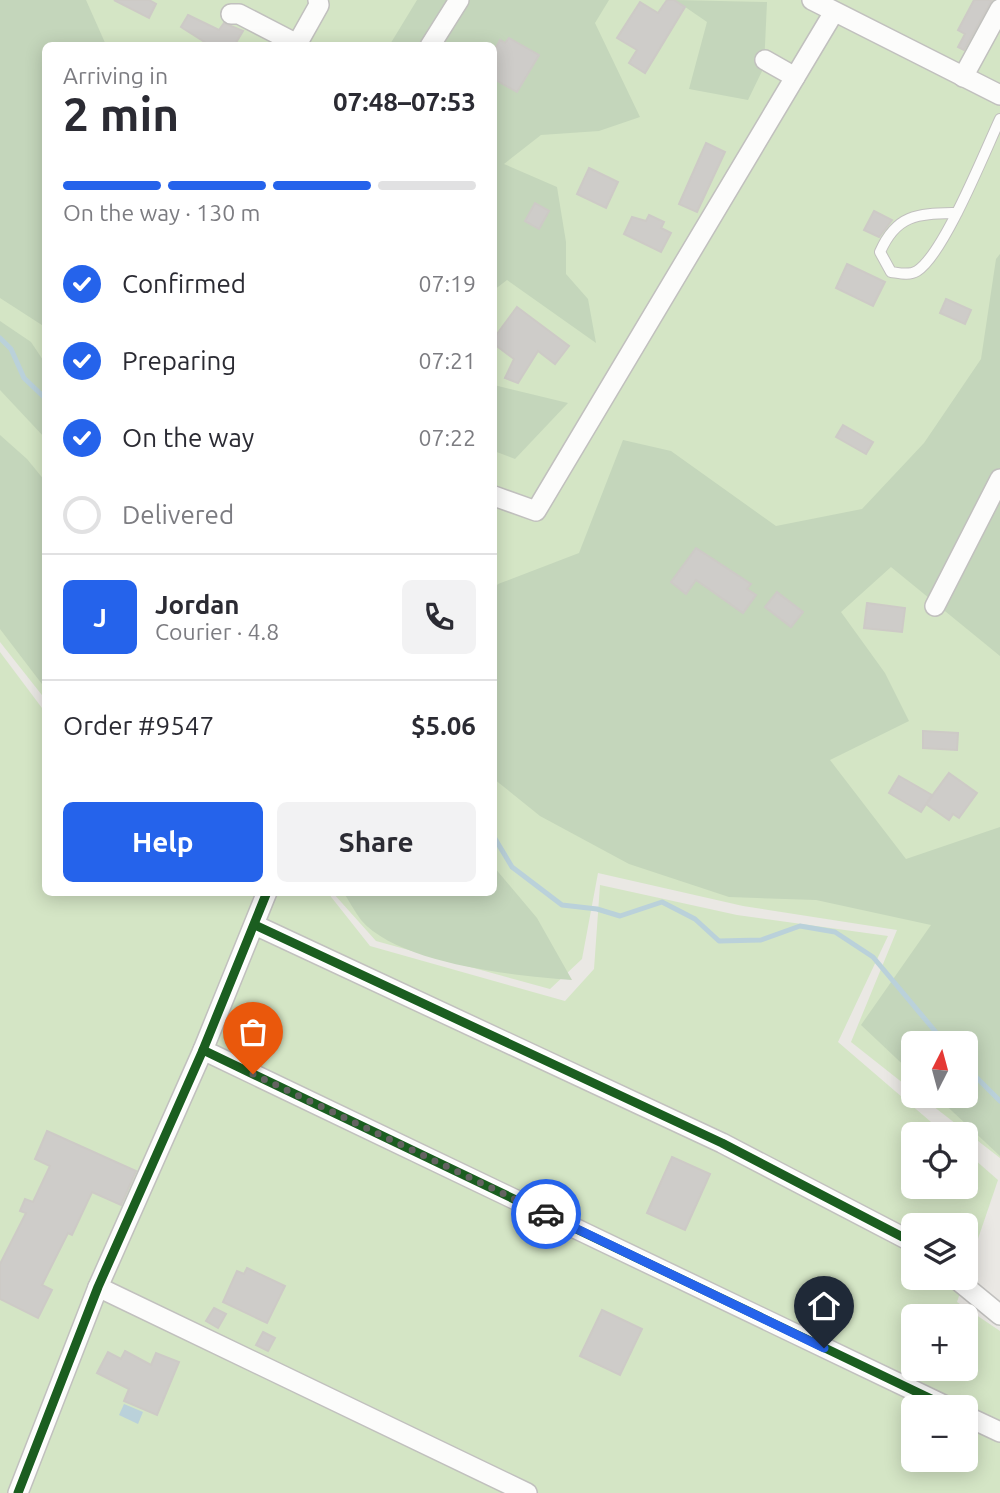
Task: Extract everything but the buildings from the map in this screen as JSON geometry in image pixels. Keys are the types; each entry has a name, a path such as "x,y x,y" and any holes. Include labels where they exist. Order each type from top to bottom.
{"street":[{"path":"298,42 319,5 318,0"},
{"path":"433,42 459,0"},
{"path":"812,0 1000,95"},
{"path":"964,77 1000,9"},
{"path":"497,497 536,511 834,12"},
{"path":"231,14 239,14 290,42"},
{"path":"765,60 795,77"},
{"path":"935,606 1000,479"},
{"path":"18,1493 98,1287 203,1050 266,896"},
{"path":"255,925 722,1143 901,1235"},
{"path":"203,1050 923,1395"},
{"path":"98,1287 527,1493"},
{"path":"970,1290 1000,1315"},
{"path":"978,1422 1000,1432"}],"lane":[{"path":"957,213 921,215 905,219 885,240 880,252 891,272 914,274 923,266 957,213 1000,119"}],"green space":[{"path":"0,0 1000,0 1000,1158 978,1141 978,1122 954,1122 935,1108 978,1108 978,1031 901,1031 901,1082 851,1042 897,930 743,906 598,873 582,959 550,989 376,941 336,896 497,896 497,42 42,42 42,695 0,642"},
{"path":"0,0 86,0 105,42 42,42 42,325 0,298"},
{"path":"417,0 609,0 595,23 640,117 599,131 541,135 504,164 557,187 566,242 566,274 588,299 596,343 507,280 497,288 497,42 391,42"},
{"path":"675,0 767,2 764,67 748,100 689,89 707,22"},
{"path":"1000,254 1000,656 891,567 841,612 885,673 909,721 830,760 906,859 1000,827 1000,1156 978,1135 978,1122 964,1122 949,1108 978,1108 978,1031 901,1031 901,1063 861,1025 931,925 816,900 729,897 629,864 540,816 497,781 497,586 579,553 623,440 671,451 776,526 862,509 924,443 981,359 996,259"},
{"path":"0,321 31,342 42,358 42,435 0,390"},
{"path":"497,386 568,403 515,459 497,452"},
{"path":"0,435 27,459 42,477 42,684 0,629"},
{"path":"0,652 42,708 42,896 330,896 370,946 565,1001 594,969 600,885 737,915 888,936 838,1042 901,1096 901,1108 915,1108 931,1122 901,1122 901,1199 978,1199 978,1162 998,1180 978,1239 978,1213 901,1213 901,1290 961,1290 957,1302 960,1304 901,1304 901,1381 978,1381 978,1316 1000,1331 1000,1493 0,1493"},
{"path":"497,871 537,918 572,980 491,971 430,957 379,935 361,920 346,896 497,896"}],"water":[{"path":"124,1404 143,1412 138,1424 119,1415"}],"waterway":[{"path":"0,338 11,349 24,378 42,395"},
{"path":"497,842 512,867 562,905 597,909 620,916 662,902 695,919 719,941 761,940 800,926 835,932 873,957 935,1031"},
{"path":"978,1079 1000,1101"}],"cycle path":[{"path":"18,1493 98,1287 203,1050 265,896"},
{"path":"255,925 722,1143 901,1236"},
{"path":"203,1050 923,1395"}],"way so far":[{"path":"253,1074 546,1214"}],"route":[{"path":"546,1214 824,1348"}]}
